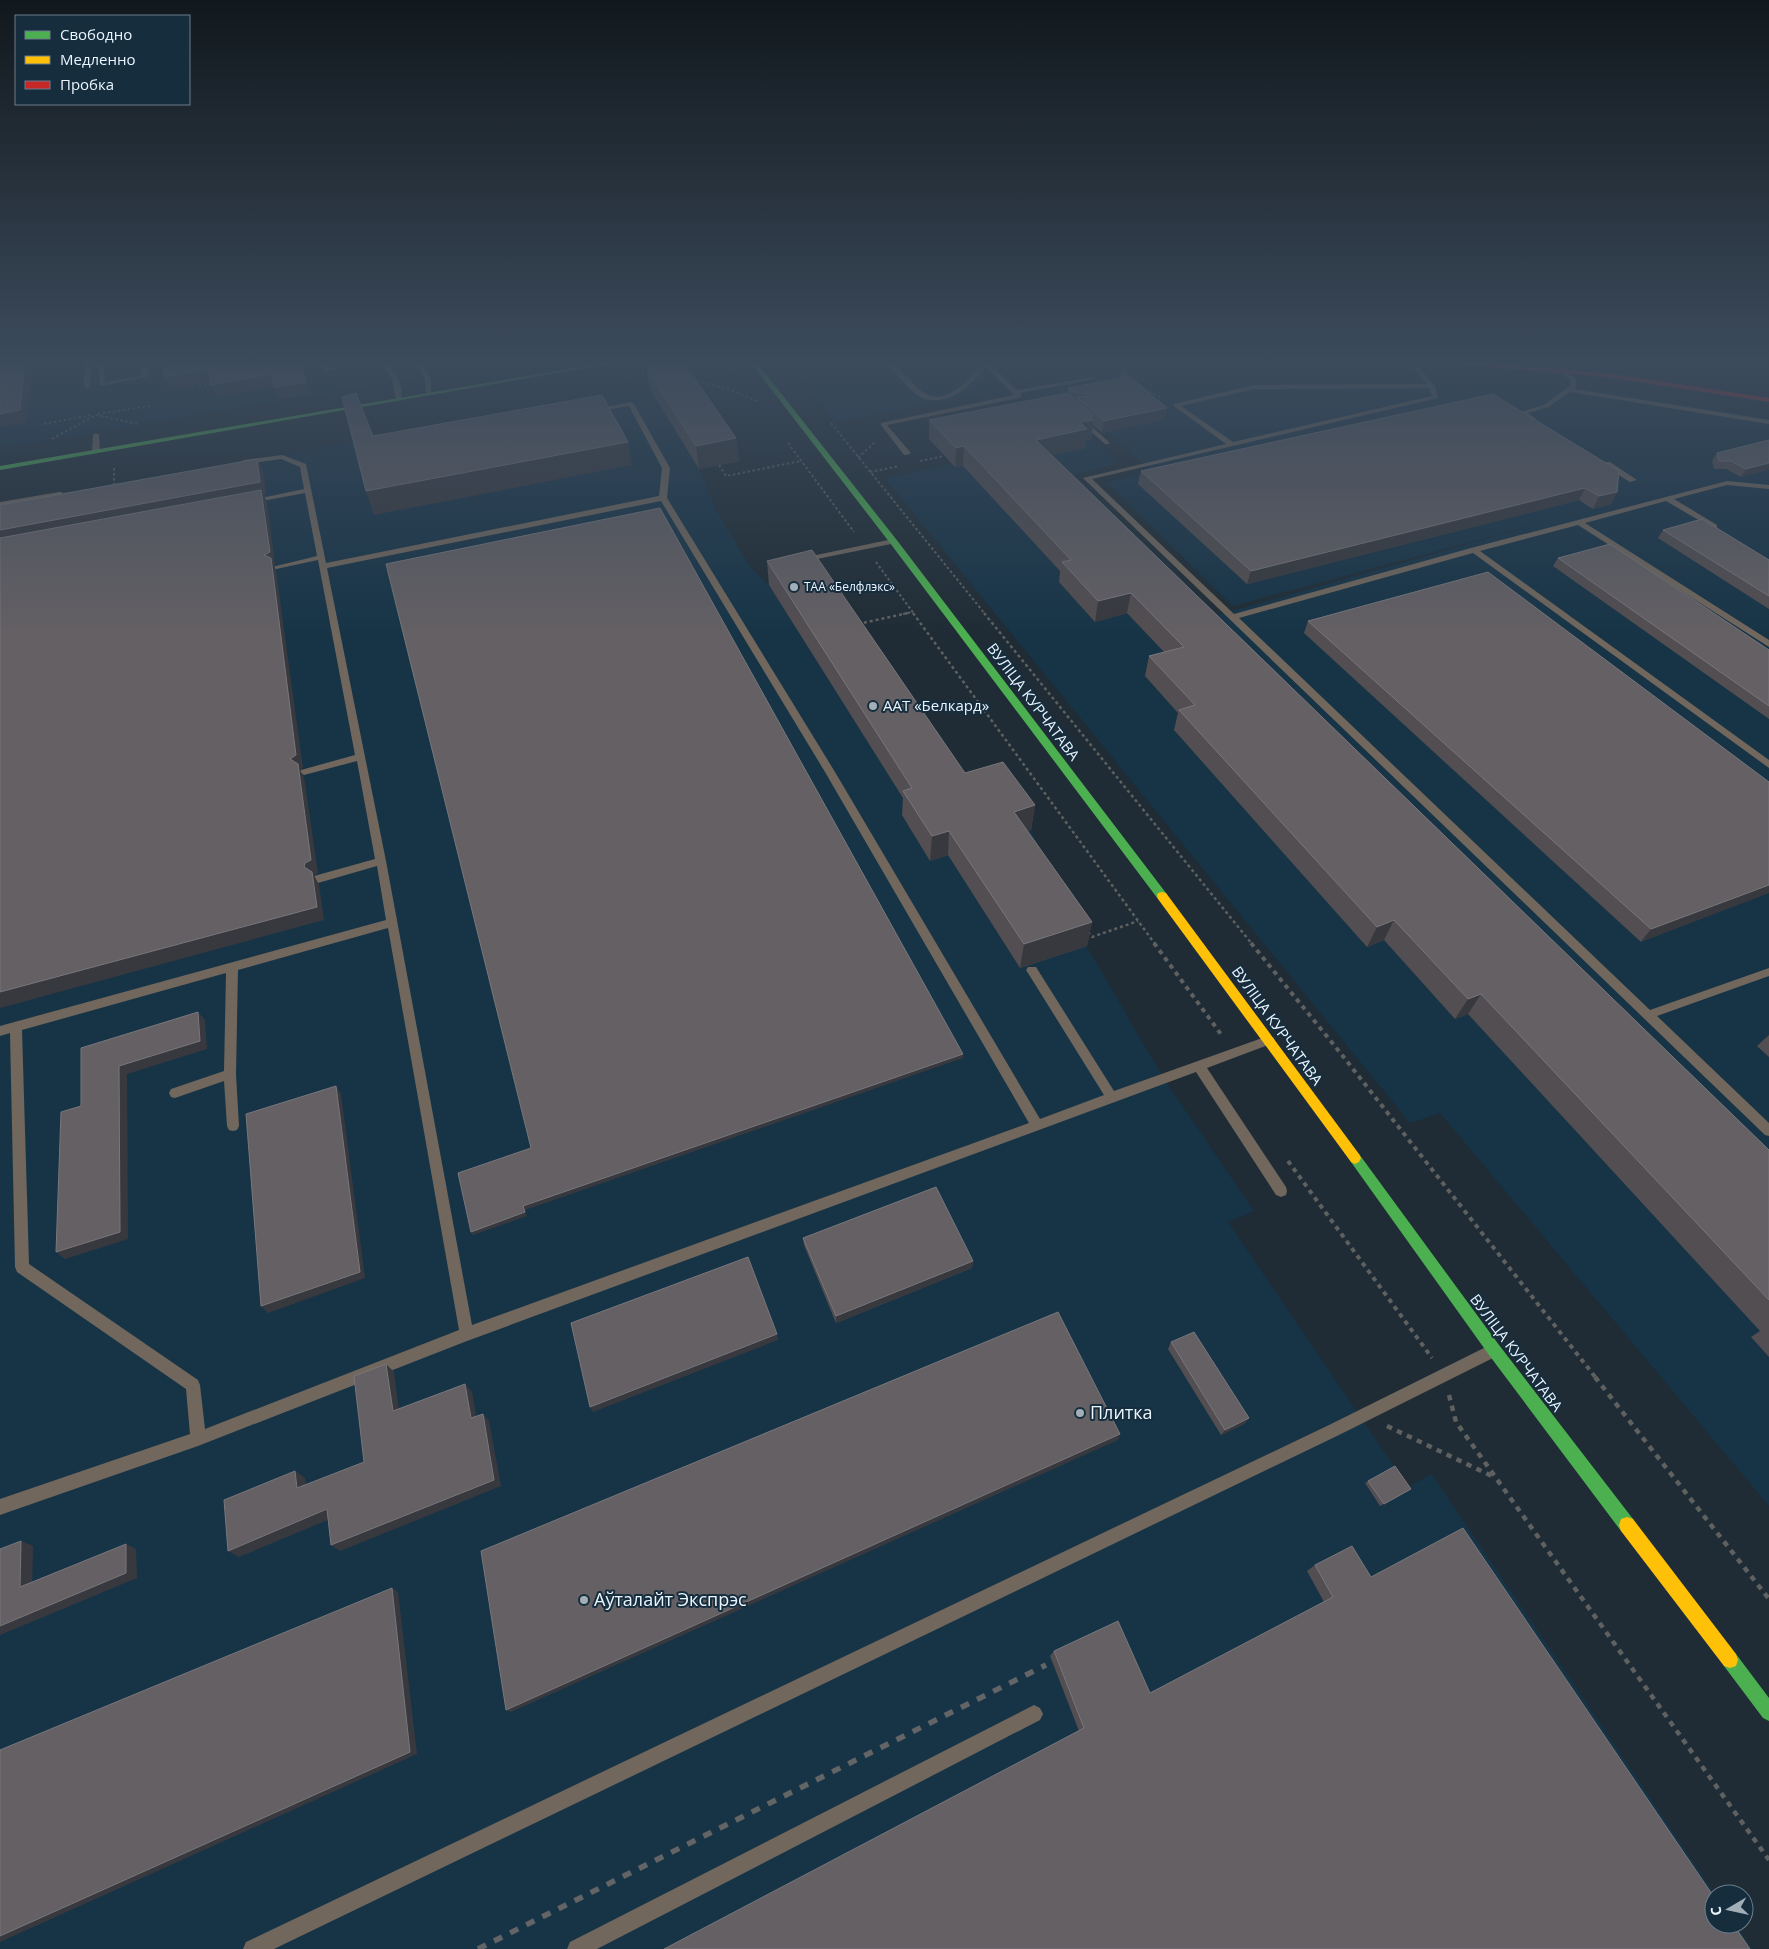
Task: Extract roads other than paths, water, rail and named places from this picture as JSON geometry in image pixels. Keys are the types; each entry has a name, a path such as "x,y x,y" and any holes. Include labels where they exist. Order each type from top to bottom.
{"main road":[{"path":"0,468 79,454"},
{"name":"ВУЛІЦА КУРЧАТАВА","path":"825,454 1269,1040 1494,1350 1769,1712"}],"lane":[{"path":"658,454 666,468 663,498 830,772 1038,1126"},
{"path":"1186,454 1088,478 1769,1131"},
{"path":"240,463 282,457 303,466 380,861 466,1334"},
{"path":"1599,459 1633,480"},
{"path":"1234,617 1474,550 1727,483 1769,487"},
{"path":"240,503 308,490"},
{"path":"0,504 67,493"},
{"path":"276,567 322,562 663,498"},
{"path":"1666,498 1722,532"},
{"path":"1579,522 1769,644"},
{"path":"796,562 893,541"},
{"path":"1474,550 1769,765"},
{"path":"304,772 360,757"},
{"path":"318,879 380,861"},
{"path":"0,1031 391,923"},
{"path":"232,967 230,1074 232,1126"},
{"path":"1032,970 1112,1098"},
{"path":"1648,1015 1769,972"},
{"path":"16,1027 22,1267 192,1384 198,1439"},
{"path":"0,1507 198,1439 466,1334 1269,1040"},
{"path":"1198,1066 1281,1192"},
{"path":"174,1093 230,1074"},
{"path":"253,1949 1363,1415 1494,1350"},
{"path":"577,1949 1034,1714"}],"railway":[{"path":"478,1949 1046,1665"}],"place":[{"name":"ТАА «Белфлэкс»","path":"794,587"},
{"name":"ААТ «Белкард»","path":"873,706"},
{"name":"Плитка","path":"1080,1413"},
{"name":"Аўталайт Экспрэс","path":"584,1600"}]}
